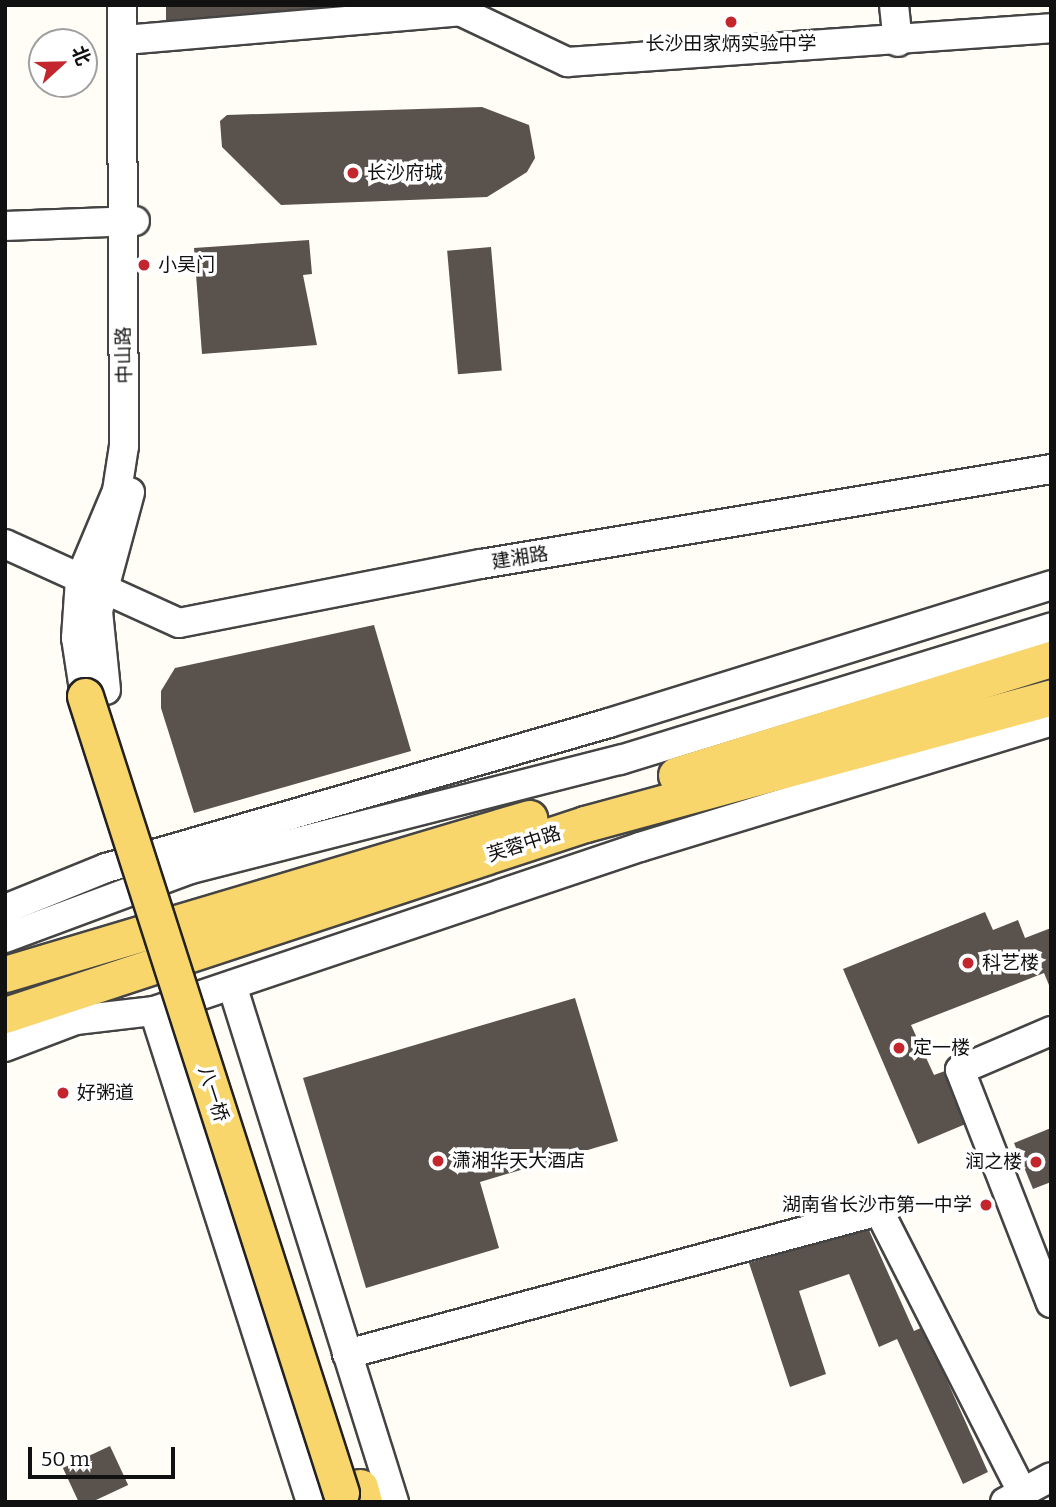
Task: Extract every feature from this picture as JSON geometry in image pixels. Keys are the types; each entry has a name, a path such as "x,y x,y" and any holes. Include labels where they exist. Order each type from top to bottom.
{"main road":[{"name":"芙蓉中路","path":"5,974 1051,659"},
{"name":"八一桥","path":"96,693 344,1497"},
{"name":"芙蓉中路","path":"5,1016 585,824 1051,697"}],"street":[{"name":"中山路","path":"96,693 98,636 91,584 138,445 122,5"},
{"name":"中山路","path":"129,221 135,5"},
{"path":"894,5 898,42"},
{"path":"136,39 460,11 567,62 898,42 1051,28"},
{"path":"5,226 129,221"},
{"name":"建湘路","path":"5,544 179,623 481,564 1051,470"},
{"path":"5,909 106,868 609,723 1051,585"},
{"path":"5,939 191,869 620,760 1051,626"},
{"path":"5,1047 76,1020 154,1011 640,846 1051,721"},
{"path":"232,985 394,1502"},
{"path":"154,1011 344,1497"},
{"path":"1051,1031 960,1070 1051,1303"},
{"path":"346,1353 878,1211 1013,1497 1051,1477"}],"building":[{"path":"166,5 336,5 336,7 166,35"},
{"path":"482,107 529,125 535,158 527,172 487,197 281,205 222,147 220,121 227,115"},
{"path":"309,240 312,274 303,275 317,345 202,354 194,248"},
{"path":"491,247 502,371 458,374 447,251"},
{"path":"374,625 411,751 194,813 161,708 161,691 175,668"},
{"path":"985,912 993,930 1018,920 1025,938 1051,928 1051,990 1044,973 911,1025 934,1075 945,1071 968,1123 918,1144 843,969"},
{"name":"潇湘华天大酒店","path":"575,998 618,1141 480,1182 499,1248 366,1288 303,1078"},
{"name":"润之楼","path":"1051,1128 1051,1182 1033,1189 1014,1143"},
{"path":"868,1228 914,1331 923,1327 988,1472 963,1484 897,1339 879,1347 849,1274 799,1291 826,1374 790,1387 749,1263"},
{"path":"110,1446 128,1485 92,1502 79,1502 63,1468"}],"place":[{"name":"长沙田家炳实验中学","path":"731,22"},
{"name":"长沙府城","path":"353,173"},
{"name":"小吴门","path":"144,265"},
{"name":"科艺楼","path":"968,963"},
{"name":"定一楼","path":"899,1048"},
{"name":"好粥道","path":"63,1093"},
{"name":"潇湘华天大酒店","path":"438,1161"},
{"name":"润之楼","path":"1036,1162"},
{"name":"湖南省长沙市第一中学","path":"986,1205"}]}
